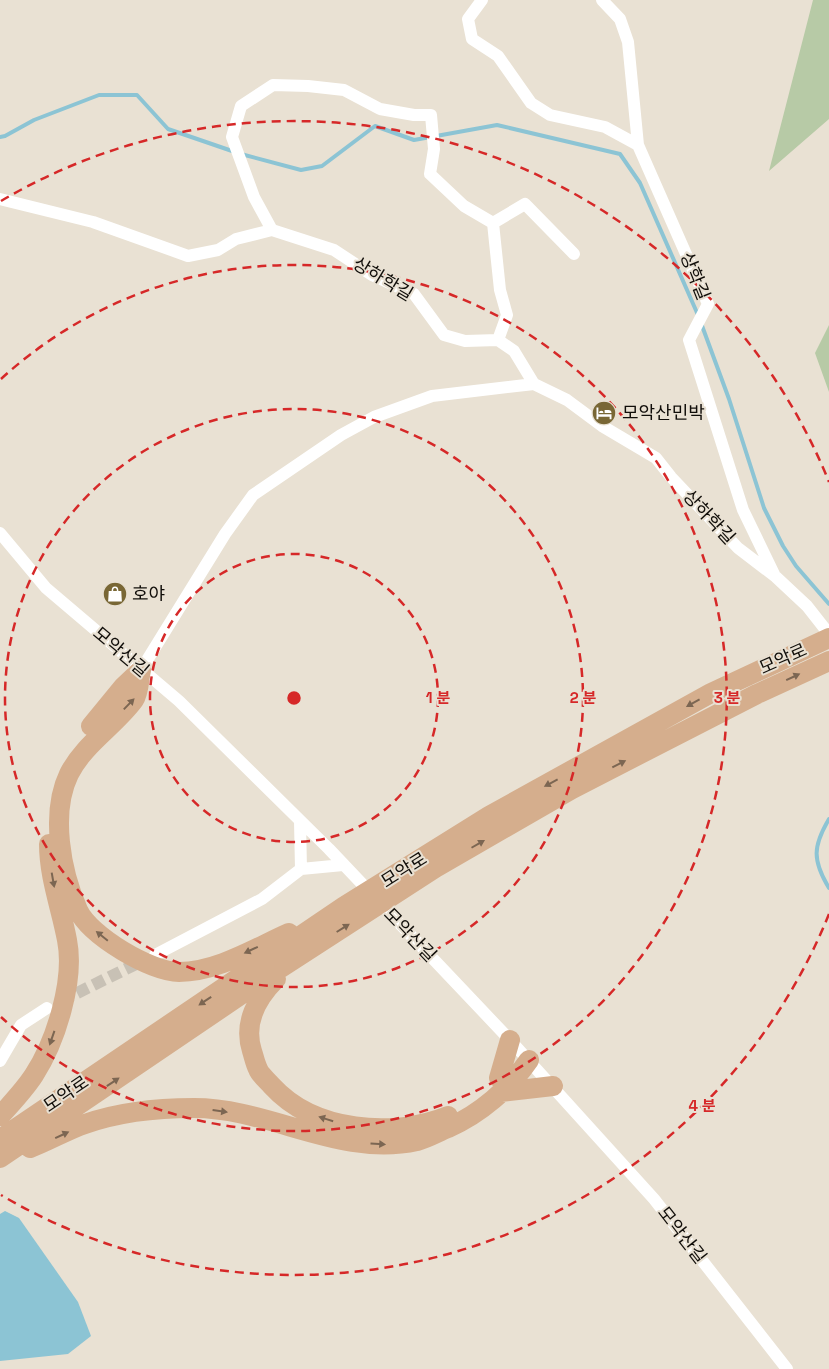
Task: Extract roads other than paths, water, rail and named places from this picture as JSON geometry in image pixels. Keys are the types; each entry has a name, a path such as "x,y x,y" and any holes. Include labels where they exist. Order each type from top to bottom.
{"main road":[{"name":"모악로","path":"0,1159 323,941 428,864 488,816 711,693 829,638"},
{"name":"모악로","path":"0,1139 343,908 757,694 829,661"},
{"path":"141,670 135,698 97,736 69,774 58,814 61,852 79,912 99,934 124,952 149,965 177,972 197,970 230,960 343,908"},
{"path":"0,1116 34,1076 48,1050 64,996 69,969 68,942 54,884 49,853 48,812 60,768 123,687 141,670"},
{"path":"323,941 292,964 263,992 252,1014 249,1042 258,1071 282,1098 312,1115 344,1125 401,1129 446,1117 517,1077 529,1060"},
{"path":"0,1159 51,1140 85,1124 114,1116 151,1110 196,1108 253,1116 340,1140 384,1145 418,1140 460,1123 500,1085 510,1040"},
{"path":"500,1085 553,1086"}],"street":[{"path":"482,0 468,19 472,39 498,56 531,103 550,115 605,127 638,145"},
{"name":"상학길","path":"602,0 620,20 628,42 638,145 708,304 689,340 743,510 776,577"},
{"path":"0,199 93,222 188,256 218,250 236,239 272,230 254,197 240,164 232,138 241,106 273,85 344,90 380,109 414,115 432,115 434,149 430,174 464,206 493,224"},
{"path":"493,224 525,204 574,254"},
{"path":"141,670 225,534 253,495 340,435 374,417 432,396 534,384 514,351 498,340 507,315 500,290 493,224"},
{"name":"상하학길","path":"272,230 334,250 372,275 414,294 444,335 465,341 498,340"},
{"name":"상하학길","path":"534,384 567,400 602,426 656,458 671,477 738,548 776,577 808,606 829,634"},
{"name":"모악산길","path":"1,534 46,588 179,701 300,821 529,1060 654,1198 788,1369"},
{"path":"300,821 301,869"},
{"path":"155,955 262,899 301,869 343,865"},
{"path":"0,1060 21,1025 48,1008"}],"water":[{"path":"5,1211 19,1218 78,1302 91,1336 68,1354 0,1361 0,1214"}],"waterway":[{"path":"0,137 34,120 99,95 137,95 168,129 235,152"},
{"path":"241,154 301,170 322,166 375,126 414,140 497,125 620,154 640,183 698,315"},
{"path":"701,323 729,399 764,508 783,546 796,566 829,604"},
{"path":"829,819 817,845 817,861 829,888"}],"tunnel":[{"path":"61,1001 146,959"}],"place":[{"name":"모악산민박","path":"604,413"},
{"name":"호야","path":"115,594"}]}
